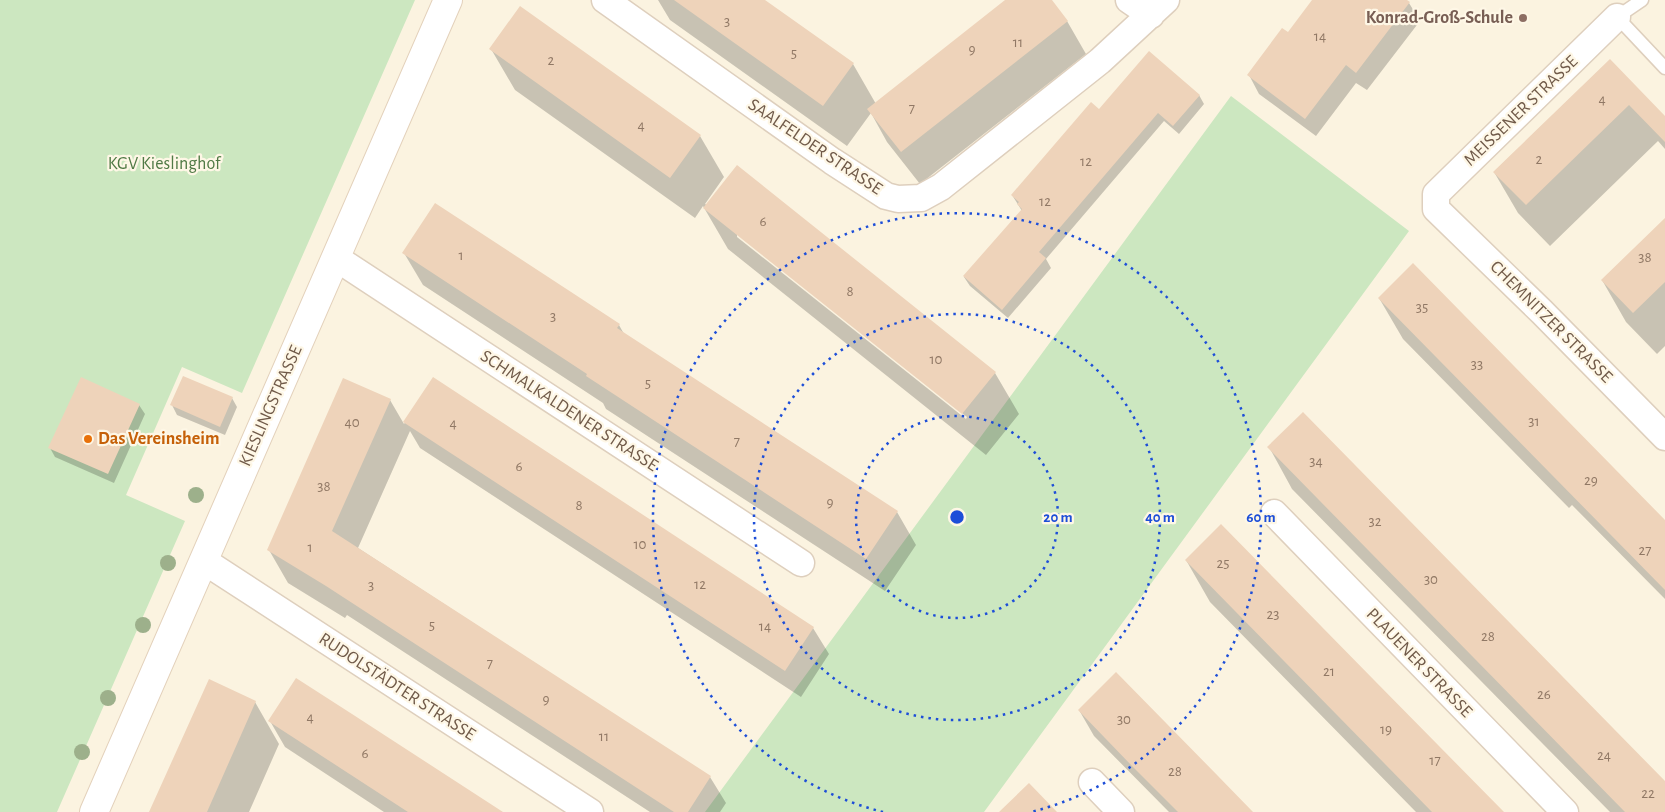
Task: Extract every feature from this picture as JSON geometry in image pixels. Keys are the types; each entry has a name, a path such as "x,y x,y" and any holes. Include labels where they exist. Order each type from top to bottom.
{"street":[{"name":"KIESLINGSTRASSE","path":"94,812 448,0"},
{"name":"SAALFELDER STRASSE","path":"605,0 832,160 886,196 898,199 921,198 941,187 1100,61 1158,8"},
{"path":"1129,0 1158,8"},
{"name":"MEISSENER STRASSE","path":"1436,209 1436,194 1617,17"},
{"name":"CHEMNITZER STRASSE","path":"1436,209 1542,312 1665,437"},
{"name":"SCHMALKALDENER STRASSE","path":"336,258 801,563"},
{"name":"PLAUENER STRASSE","path":"1274,513 1565,812"},
{"name":"RUDOLSTÄDTER STRASSE","path":"204,561 590,812"},
{"path":"1092,782 1121,812"}],"lane":[{"name":"MEISSENER STRASSE","path":"1617,17 1642,0"},
{"path":"1617,17 1665,68"}],"green space":[{"name":"KGV Kieslinghof","path":"0,0 415,0 242,393 182,367 126,495 185,521 57,812 0,812"},
{"path":"1231,96 1409,231 984,812 705,812"}],"building":[{"path":"674,0 765,0 854,63 823,106"},
{"path":"1005,0 1052,0 1068,21 901,152 867,109"},
{"path":"1312,0 1407,0 1410,2 1356,73 1346,65 1305,119 1247,75 1282,28 1288,32"},
{"path":"520,6 701,135 670,178 489,49"},
{"path":"1149,51 1200,95 1173,126 1158,113 1039,252 1046,258 1002,310 963,276 1022,209 1017,204 1019,202 1011,195 1091,102 1099,109"},
{"path":"1610,59 1665,116 1665,142 1629,105 1526,205 1493,172"},
{"path":"737,165 996,372 962,414 703,208"},
{"path":"435,203 620,324 617,328 898,511 866,559 402,253"},
{"path":"1665,218 1665,282 1633,313 1601,280"},
{"path":"1413,263 1665,520 1665,590 1378,298"},
{"path":"183,376 233,397 220,427 170,405"},
{"path":"81,377 140,404 108,474 48,448"},
{"path":"433,377 814,627 785,671 403,422"},
{"path":"343,378 391,399 332,531 711,776 688,812 674,812 326,586 267,550"},
{"path":"1303,412 1665,781 1665,812 1625,812 1267,447"},
{"path":"1221,524 1504,812 1432,812 1185,560"},
{"path":"1116,672 1253,812 1178,812 1132,766 1078,710"},
{"path":"296,678 503,812 408,812 268,721"},
{"path":"209,679 256,701 207,812 149,812"},
{"path":"1029,783 1057,812 999,812"}],"place":[{"name":"Konrad-Groß-Schule","path":"1523,18"},
{"name":"Das Vereinsheim","path":"88,439"}]}
